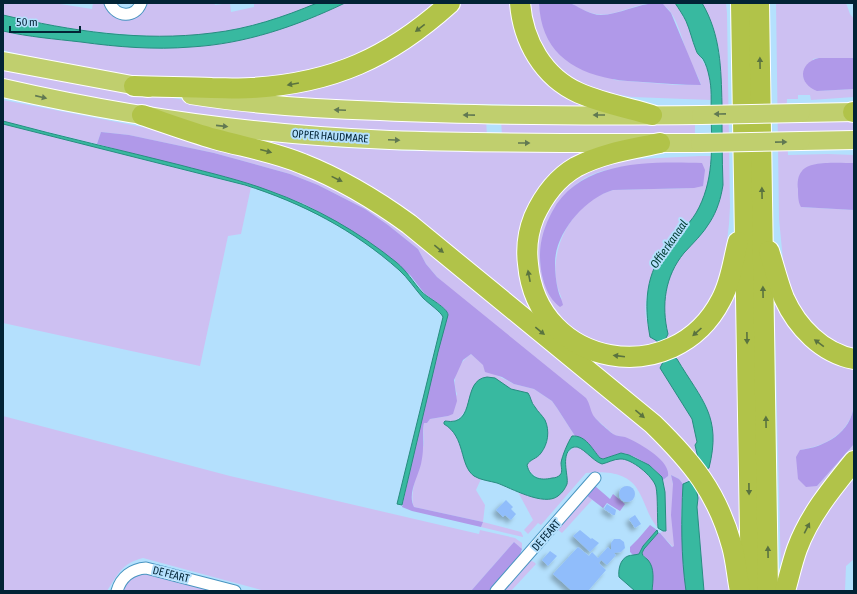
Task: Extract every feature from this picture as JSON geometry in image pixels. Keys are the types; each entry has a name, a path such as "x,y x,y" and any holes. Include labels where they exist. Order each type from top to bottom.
{"highway":[{"path":"134,86 250,88 284,86 314,80 358,65 390,49 408,38 433,19 450,3"},
{"path":"520,3 523,25 536,55 546,68 557,78 578,92 652,115"},
{"path":"734,3 742,43 751,591"},
{"path":"742,43 755,5"},
{"path":"755,5 762,232 768,591"},
{"path":"3,60 134,86 194,96 260,104 324,109 449,114 700,115 854,112"},
{"name":"OPPER HAUDMARE","path":"3,88 56,100 188,123 389,140 660,143 854,140"},
{"path":"142,115 214,139 270,152 302,163 354,188 378,202 409,224 653,424 678,448 698,473 714,498 724,519 732,547 740,591"},
{"path":"660,143 598,157 588,161 562,177 539,207 531,224 527,246 528,271 534,291 543,310 564,334 595,352 634,357 665,350 691,336 704,325 722,299 729,279 744,215"},
{"path":"762,232 779,284 790,311 813,338 829,350 854,359"},
{"path":"785,591 797,548 808,525 825,496 854,461"}],"street":[{"path":"110,3 112,8 123,15 135,12 141,3"},
{"name":"DE FEART","path":"496,591 595,478"},
{"name":"DE FEART","path":"117,591 124,577 129,573 142,568 152,569 235,591"}],"shaded area":[{"path":"3,3 54,3 92,9 93,3 106,3 116,15 145,3 214,3 215,5 230,3 231,12 254,7 254,3 317,3 254,25 205,35 176,37 102,32 36,22 3,15"},
{"path":"317,3 345,3 308,19 251,38 191,47 122,47 42,38 3,31 3,15 54,26 107,33 159,36 212,33 239,29 279,18"},
{"path":"345,3 441,3 354,60 313,73 222,81 129,75 38,59 3,50 3,31 42,38 122,47 164,48 211,45 251,38 308,19"},
{"path":"460,3 516,3 525,43 598,106 322,100 256,93 413,44 446,20"},
{"path":"528,3 539,3 539,7 614,80 677,85 701,85 688,56 676,21 666,7 660,3 675,3 687,23 695,48 706,67 710,78 711,100 632,97 593,90 560,72 538,42"},
{"path":"539,3 569,3 589,13 597,15 616,13 648,4 663,4 671,13 701,85 612,79 583,70 571,64 560,55 545,33"},
{"path":"571,3 649,3 602,15 583,10"},
{"path":"675,3 702,3 713,27 719,52 721,78 723,185 721,195 715,213 707,226 684,253 672,271 666,291 665,302 668,334 666,338 674,357 677,359 702,398 711,422 713,435 709,468 705,470 697,493 704,591 686,591 682,551 683,484 690,481 698,458 695,445 697,442 692,419 660,368 664,360 657,341 650,337 647,313 648,289 655,267 660,256 696,213 706,189 711,164 711,85 709,74 703,59 696,51 686,21"},
{"path":"702,3 726,3 730,207 729,224 721,283 705,312 668,342 666,338 668,334 665,302 666,291 672,271 684,253 708,226 718,204 723,185 720,54 713,28"},
{"path":"776,3 846,3 850,14 854,19 854,58 813,59 817,91 854,89 854,97 811,100 810,95 798,95 798,99 787,99 786,121 854,119 854,132 787,133 788,155 854,155 854,163 816,164 801,207 854,210 854,351 839,345 819,332 799,308 789,285 783,260 779,219"},
{"path":"819,58 854,58 854,89 817,91 806,84 803,74 804,69 807,64"},
{"path":"3,67 104,87 191,101 486,120 487,135 371,132 189,116 3,82"},
{"path":"3,100 158,130 297,169 388,217 662,443 691,479 683,484 679,479 671,475 673,484 674,546 673,547 660,533 666,529 665,492 663,480 668,476 651,455 632,441 614,435 437,277 426,264 418,249 365,209 318,185 290,174 214,153 129,135 101,132 97,144 3,121"},
{"path":"501,120 695,121 695,135 589,133 502,135"},
{"path":"3,121 248,183 287,197 336,221 367,240 400,265 422,292 445,309 448,315 402,505 397,504 443,317 423,298 402,273 364,242 346,230 307,209 266,192 245,185 3,124"},
{"path":"3,124 251,187 241,234 228,236 200,366 3,323"},
{"path":"101,132 129,135 214,153 290,174 318,185 365,209 418,249 426,264 437,277 586,398 594,417 608,430 614,435 625,437 637,443 659,458 668,470 668,476 663,480 656,471 645,462 626,454 621,453 603,459 600,458 581,438 575,436 552,401 534,389 514,384 502,377 485,372 483,365 471,354 463,360 454,380 457,401 453,414 430,419 427,423 424,423 422,460 412,491 412,502 414,507 483,522 481,527 412,511 402,507 425,405 448,315 444,308 424,293 410,275 369,242 304,204 245,183 97,144"},
{"path":"252,140 347,148 416,151 600,152 573,165 524,255 565,339 662,356 692,419 697,442 695,445 698,458 697,461 405,216"},
{"path":"711,156 707,187 699,208 692,219 667,247 653,273 647,293 646,313 648,325 657,341 647,348 602,346 570,328 548,304 536,272 536,237 550,203 575,177 618,160","holes":["644,164 694,188 613,190 598,196 584,206 573,219 564,234 558,250 555,266 557,283 562,299 545,284 541,267 542,241 545,229 550,216 557,205 574,186 585,178 606,170"]},
{"path":"661,163 702,163 705,170 703,186 694,188 613,190 602,194 582,209 566,229 556,252 556,280 558,292 563,305 560,307 555,302 544,284 540,262 540,249 547,222 564,195 580,182 598,173 618,167"},
{"path":"826,163 854,163 854,210 801,207 798,198 798,182 801,173 806,167"},
{"path":"736,274 741,561 705,470 709,468 713,447 706,405 677,359 674,357"},
{"path":"774,284 784,307 854,362 854,405 852,415 848,423 835,436 827,441 810,448 800,450 817,486 854,444 854,457 781,577"},
{"path":"471,354 494,374 514,384 534,389 552,401 575,436 571,438 567,447 562,473 558,477 548,480 537,477 529,470 527,465 544,449 548,437 548,429 545,420 534,405 528,393 507,387 468,403 465,411 460,417 454,421 445,421 444,424 451,428 455,433 471,473 481,479 476,490 485,505 483,522 414,507 413,502 414,487 424,445 424,423 427,423 430,419 448,416 457,394 455,388 455,377 457,371 462,362"},
{"path":"487,377 495,378 511,389 528,393 547,424 548,437 545,446 539,455 527,465 533,476 543,479 555,478 561,474 561,463 567,445 572,436 577,436 585,440 600,458 603,459 621,453 629,455 649,465 662,477 665,492 666,531 658,528 657,491 654,483 641,468 625,459 602,464 580,448 574,447 569,450 566,459 567,484 561,494 552,499 528,496 497,483 474,476 466,465 456,436 444,424 444,422 455,421 462,417 466,411 474,386 479,380"},
{"path":"854,405 854,444 817,486 806,487 798,479 796,457 800,450 819,446 835,437 848,423 852,415"},
{"path":"3,416 230,476 479,534 480,530 515,538 522,543 522,549 514,542 471,591 265,591 143,558 125,566 107,591 3,591"},
{"path":"576,447 581,448 602,464 625,459 641,468 651,478 656,487 658,502 658,528 635,485 629,480 616,474 594,472 586,473 541,525 538,523 528,534 524,530 533,520 518,492 521,494 563,490 567,482 566,457 571,450"},
{"path":"671,475 679,479 683,484 681,516 686,591 652,591 652,572 650,564 642,553 658,533 660,533 672,547 674,546 671,515 673,484"},
{"path":"850,479 854,482 854,559 846,566 845,591 791,591 812,530"},
{"path":"595,486 610,499 613,494 625,504 620,511 607,503 603,508 586,495"},
{"path":"698,489 720,533 732,591 704,591 697,507"},
{"path":"586,495 592,500 562,533 557,529"},
{"path":"483,522 521,532 523,537 481,527"},
{"path":"650,525 657,530 643,546 639,554 633,555 630,552 630,547"},
{"path":"657,530 658,533 642,553 652,567 652,591 635,591 619,577 620,565 625,557 639,554 643,546"},
{"path":"514,542 522,549 518,560 492,591 471,591"},
{"path":"529,560 536,564 511,591 502,591"},
{"path":"141,572 223,591 120,591 123,583"}],"building":[{"path":"627,486 634,491 635,494 630,501 627,502 620,497 619,494 624,487"},
{"path":"506,500 513,507 511,509 516,514 511,520 505,515 503,517 496,510"},
{"path":"607,504 616,510 615,515 604,509"},
{"path":"635,515 641,524 635,528 629,519"},
{"path":"580,530 591,539 592,538 599,543 590,552 573,536"},
{"path":"614,539 620,539 624,542 625,548 621,552 614,553 616,555 607,565 601,560 599,563 606,570 588,591 572,591 553,574 578,547 589,556 592,552 598,558 608,547 611,550 611,543"},
{"path":"550,551 557,556 548,566 542,560"}],"water label":[{"name":"Offierkanaal","path":"669,244"}]}
